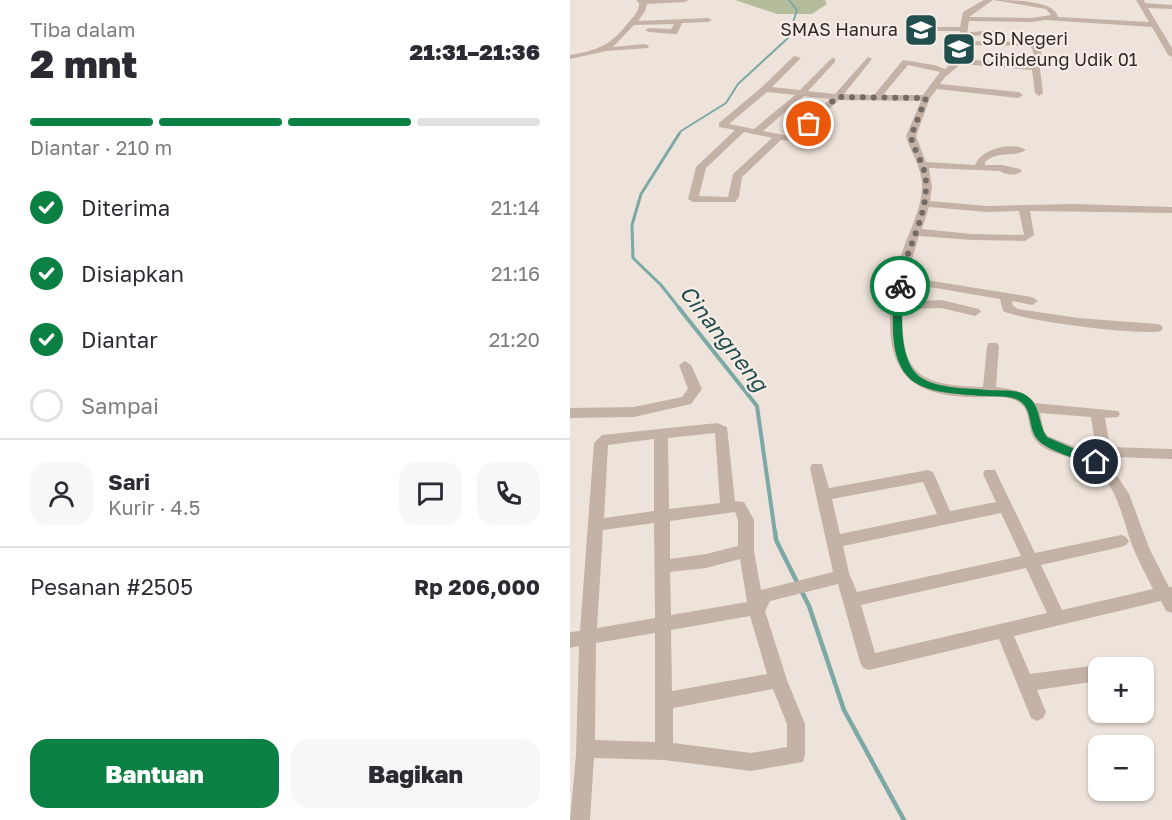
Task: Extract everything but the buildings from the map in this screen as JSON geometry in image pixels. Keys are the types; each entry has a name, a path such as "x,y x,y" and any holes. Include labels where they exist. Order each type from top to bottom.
{"street":[{"path":"598,52 614,45 642,11 641,1 685,0"},
{"path":"817,468 842,576 869,662 1058,618 1170,598 1142,551 1122,497 1106,471 1084,455 1043,440 1038,432 1033,408 1024,398 1016,395 944,389 917,380 910,373 900,350 898,306 900,279 925,204 927,186 924,165 911,136 926,98 946,72 959,61 962,31 968,11 989,0"},
{"path":"998,0 1051,8 1055,16 1047,19"},
{"path":"1142,3 1172,7"},
{"path":"1142,3 1172,56"},
{"path":"962,31 1047,19 1155,25"},
{"path":"630,26 671,33 675,32 678,23 708,20"},
{"path":"938,29 999,32"},
{"path":"962,31 1036,47 1038,55 1035,62 1039,93"},
{"path":"570,57 645,46"},
{"path":"797,58 722,125 786,140 794,137 837,97 868,59"},
{"path":"755,133 802,93 832,60"},
{"path":"959,61 1036,68"},
{"path":"876,99 906,62 934,67 946,72"},
{"path":"934,86 1020,95"},
{"path":"765,89 837,97 926,98"},
{"path":"741,130 701,167 693,199 731,200 734,197 738,176 777,138"},
{"path":"979,168 981,159 987,154 1021,150"},
{"path":"924,165 1001,168 1007,171 1017,171"},
{"path":"925,204 974,209 1073,207 1172,210"},
{"path":"916,232 963,237 1027,236 1024,209"},
{"path":"900,279 1032,301"},
{"path":"1006,297 1007,308 1014,312 1078,322 1157,328"},
{"path":"898,306 941,304 975,312"},
{"path":"989,393 993,346"},
{"path":"570,413 593,415 634,412 686,401 695,389 685,365"},
{"path":"1033,408 1113,414"},
{"path":"1097,413 1106,471"},
{"path":"580,820 585,749 588,637 601,443 607,439 717,428 722,432 728,506"},
{"path":"661,433 664,751"},
{"path":"1104,452 1172,454"},
{"path":"990,474 1058,618"},
{"path":"824,495 927,476 946,519"},
{"path":"585,749 664,751 751,762 796,754 796,724 778,680 756,608 747,551 746,520 739,506 596,525"},
{"path":"834,542 1005,506"},
{"path":"850,600 1121,541"},
{"path":"662,567 706,561 747,551"},
{"path":"570,640 756,608 761,605 763,596 775,591 842,576"},
{"path":"1004,631 1037,712"},
{"path":"1025,683 1088,674"},
{"path":"663,701 778,680"}],"green space":[{"path":"735,0 825,0 827,4 812,14 777,14"}],"waterway":[{"name":"Cinangneng","path":"678,135 726,103 738,84 788,38 797,10 789,0"},
{"name":"Cinangneng","path":"679,134 641,194 632,225 633,258 661,285 680,309"},
{"name":"Cinangneng","path":"679,308 757,406 775,533"},
{"name":"Cinangneng","path":"775,531 776,540 809,606 844,710 904,820"}],"way so far":[{"path":"809,124 837,97 926,98 911,136 924,165 927,186 925,204 906,256 900,286"}],"place":[{"name":"SMAS Hanura","path":"921,30"},
{"name":"SD Negeri Cihideung Udik 01","path":"959,49"}],"route":[{"path":"900,286 898,306 900,350 904,364 917,380 944,389 1020,396 1033,408 1038,432 1043,440 1053,446 1084,455 1096,462"}]}
